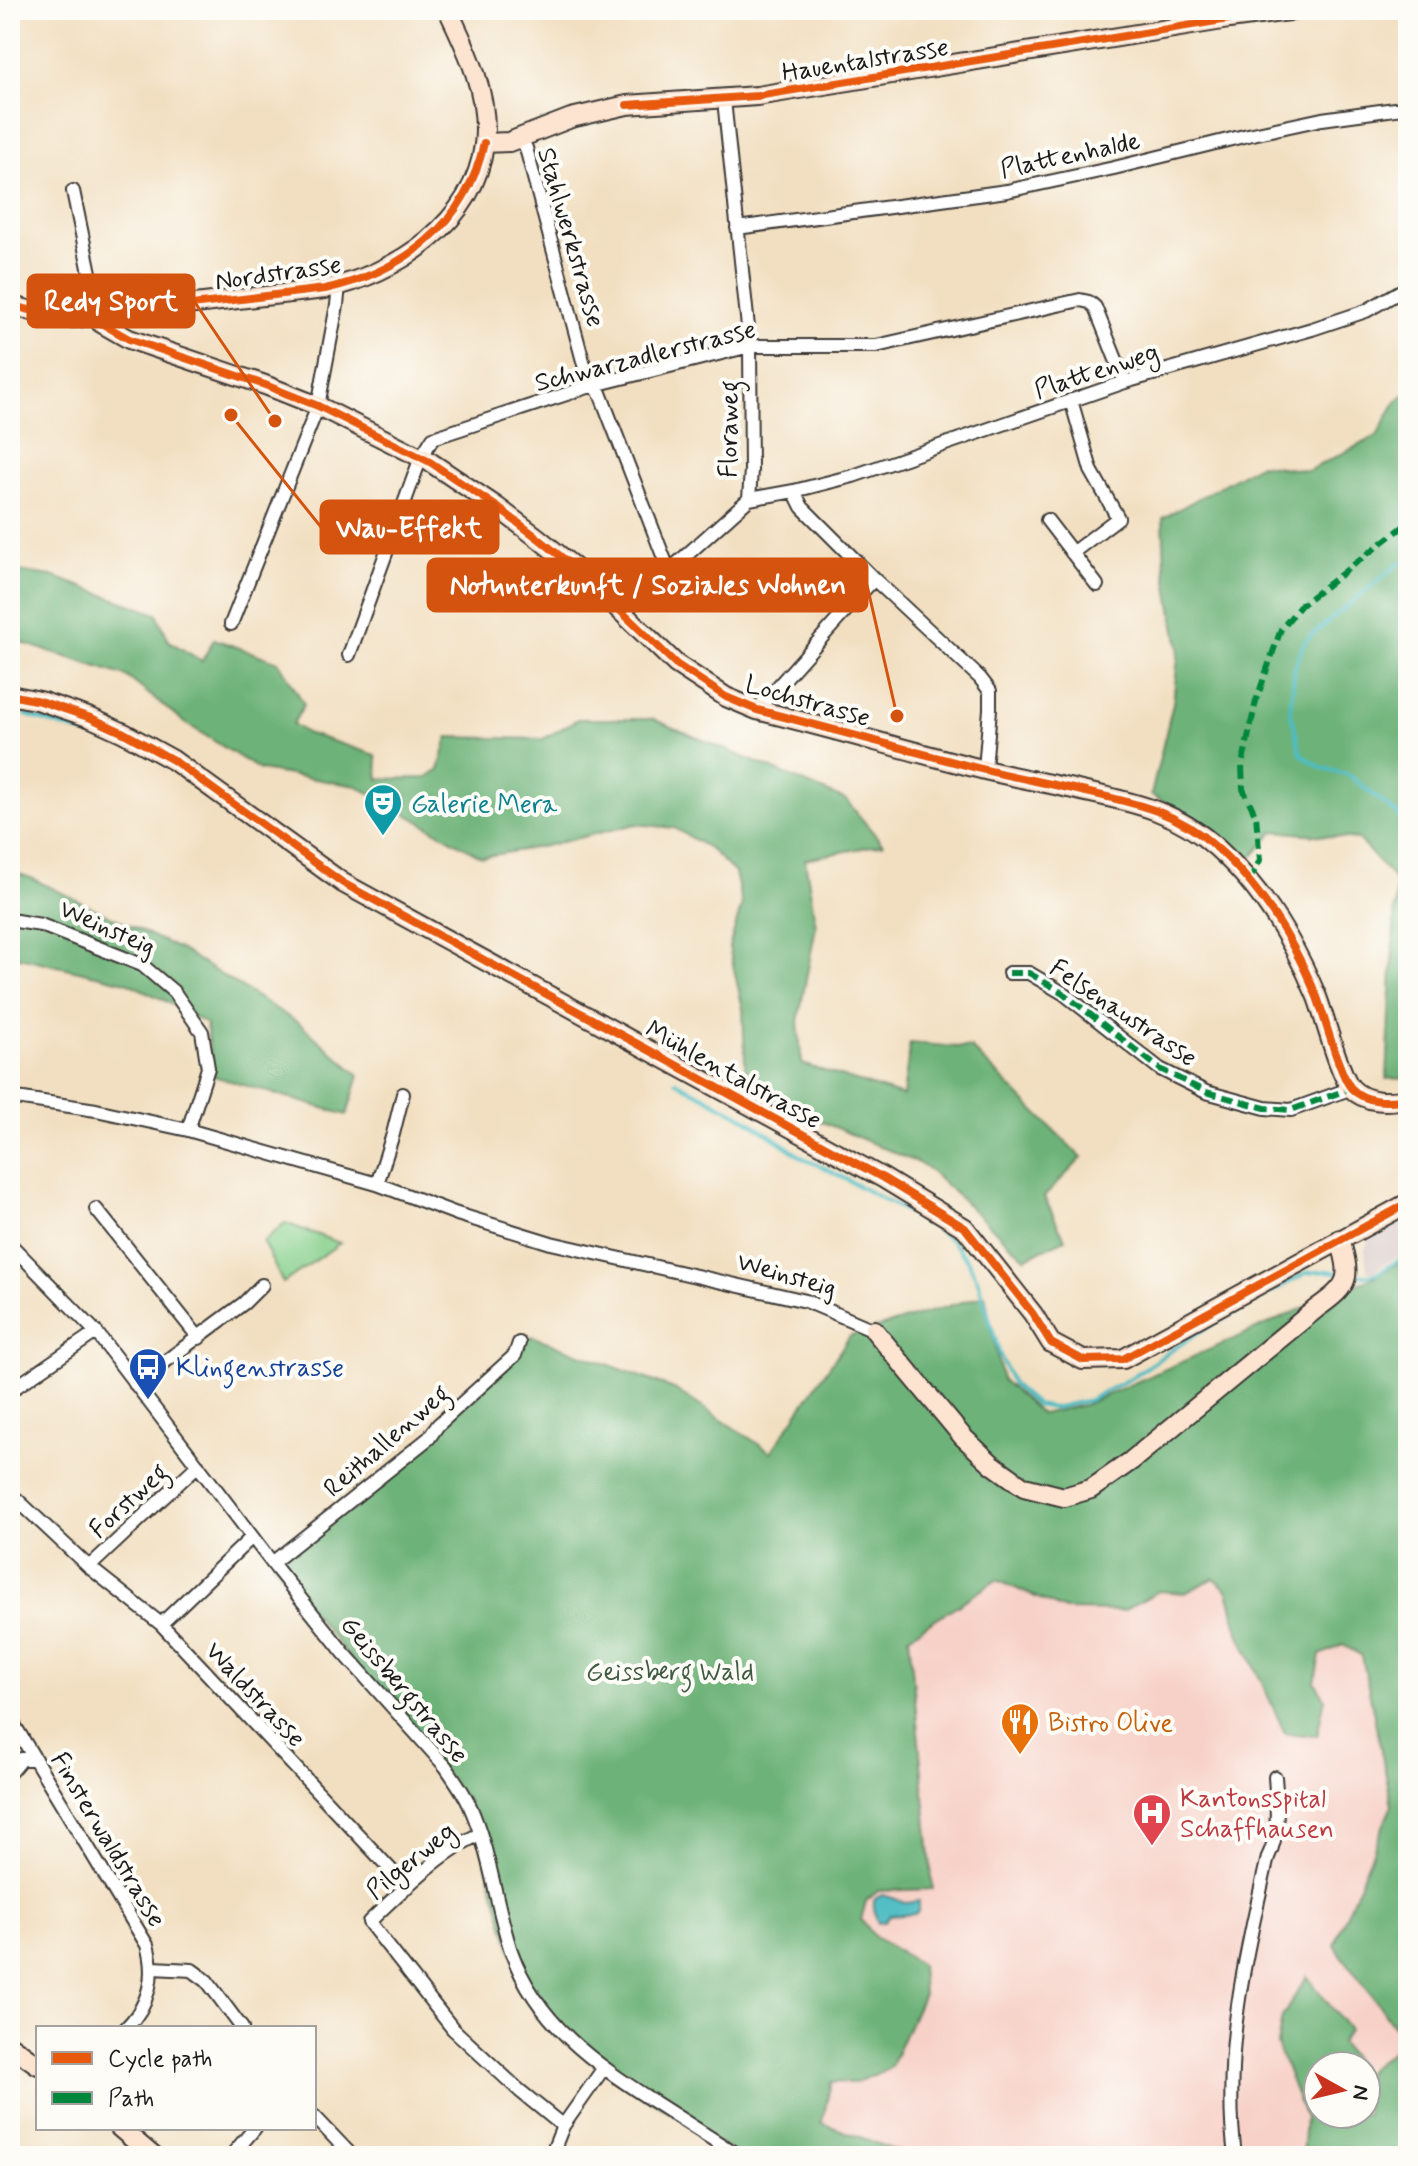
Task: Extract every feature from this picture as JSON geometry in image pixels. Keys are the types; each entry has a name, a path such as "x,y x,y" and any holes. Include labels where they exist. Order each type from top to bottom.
{"street":[{"name":"Nordstrasse","path":"10,305 54,317 99,316 339,286 361,280 404,257 442,227 459,206 474,181 484,143 483,109 476,74 448,10"},
{"name":"Hauentalstrasse","path":"484,143 498,144 571,118 627,105 757,96 1297,10"},
{"name":"Floraweg","path":"724,100 750,346 749,499 794,491"},
{"name":"Plattenhalde","path":"737,228 1007,191 1248,135 1322,119 1402,108 1408,104"},
{"name":"Stahlwerkstrasse","path":"520,138 526,148 587,376 600,393 669,571"},
{"path":"73,191 99,316"},
{"path":"231,624 318,406 339,286"},
{"name":"Plattenweg","path":"794,491 853,476 1125,382 1353,316 1408,287"},
{"name":"Schwarzadlerstrasse","path":"421,457 433,438 594,385 750,346 876,346 1080,300 1095,307 1125,382"},
{"name":"Lochstrasse","path":"99,316 101,323 129,339 318,406 421,457 538,538 580,572 676,664 726,697 757,710 985,769 1140,804 1193,828 1249,881 1281,926 1311,984 1352,1088"},
{"path":"1071,400 1091,470 1118,518 1072,553"},
{"path":"349,655 421,457"},
{"path":"794,491 802,507 990,691 985,769"},
{"path":"622,613 749,499"},
{"path":"1047,520 1097,585"},
{"path":"757,710 874,579"},
{"name":"Mühlentalstrasse","path":"10,695 40,701 91,718 173,760 343,883 883,1178 965,1228 1033,1314 1051,1343 1083,1360 1123,1359 1408,1203"},
{"name":"Weinsteig","path":"10,920 41,925 142,965 174,992 202,1032 208,1068 188,1130"},
{"name":"Felsenaustrasse","path":"1009,973 1029,973 1063,993 1160,1069 1206,1092 1265,1108 1291,1110 1352,1088"},
{"path":"1352,1088 1362,1096 1386,1102 1408,1099"},
{"path":"377,1184 403,1094"},
{"name":"Weinsteig","path":"10,1097 96,1110 188,1130 377,1184 551,1243 806,1301 874,1330 963,1437 992,1464 1024,1487 1064,1497 1091,1489 1131,1461 1338,1294 1346,1283 1347,1264 1340,1239"},
{"path":"96,1209 199,1338"},
{"name":"Geissbergstrasse","path":"10,1244 96,1332 344,1653 446,1767 468,1802 480,1834 512,1952 535,2000 573,2044 603,2069 739,2156"},
{"path":"135,1384 244,1303 262,1285"},
{"path":"10,1391 96,1332"},
{"name":"Reithallenweg","path":"272,1563 429,1438 438,1425 515,1355 519,1343"},
{"name":"Forstweg","path":"89,1567 198,1465"},
{"name":"Forstweg","path":"10,1493 89,1567 161,1624"},
{"path":"161,1624 252,1537"},
{"name":"Waldstrasse","path":"161,1624 407,1887"},
{"name":"Finsterwaldstrasse","path":"10,1718 147,1945 153,1968 151,1980 139,2012 128,2026"},
{"path":"10,1772 21,1759 35,1759"},
{"path":"1235,2156 1232,2095 1234,2029 1249,1938 1268,1857 1273,1848 1277,1801 1275,1777"},
{"name":"Pilgerweg","path":"480,1834 466,1840 369,1922 453,2029 563,2126"},
{"path":"153,1968 192,1970 207,1981 241,2026"},
{"path":"10,2045 36,2064"},
{"path":"551,2156 563,2126 603,2069"},
{"path":"316,2118 352,2156"},
{"path":"122,2130 153,2156"},
{"path":"231,2156 253,2130"}],"shaded area":[{"path":"1408,1215 1408,1250 1373,1271 1367,1271 1365,1249 1372,1235"},
{"name":"Kantonsspital Schaffhausen","path":"1214,1578 1228,1591 1239,1633 1315,1682 1320,1655 1343,1645 1362,1656 1392,1805 1334,1945 1404,2042 1382,2059 1382,2050 1346,2050 1340,2042 1349,2029 1307,1977 1277,2045 1302,2110 1302,2156 911,2156 822,2123 831,2082 855,2083 920,1965 875,1937 861,1920 866,1901 878,1891 933,1889 909,1636 997,1580 1065,1610 1122,1611 1159,1591 1185,1593"}],"green space":[{"path":"1408,392 1408,1078 1387,1079 1396,881 1358,839 1274,831 1249,861 1210,826 1151,795 1173,703 1179,648 1165,569 1163,518 1260,464 1308,471 1377,436 1396,402"},
{"path":"10,570 52,576 157,614 169,641 202,661 214,639 279,662 304,704 293,724 306,733 376,755 379,779 427,778 439,770 448,737 543,739 578,719 653,719 846,800 883,844 805,859 816,926 798,1022 802,1064 903,1096 910,1043 971,1048 1082,1158 1044,1197 1065,1239 1025,1258 925,1166 746,1089 743,1009 729,947 742,905 735,873 710,849 674,828 636,824 545,846 482,857 357,786 260,770 184,722 126,676 10,639"},
{"path":"10,871 31,878 181,950 300,1024 359,1075 347,1115 213,1076 206,1024 126,982 10,955"},
{"path":"285,1223 340,1243 283,1283 263,1242"},
{"name":"Geissberg Wald","path":"1408,1258 1408,2156 1302,2156 1304,2130 1382,2130 1382,2059 1404,2042 1334,1945 1392,1805 1362,1656 1343,1645 1320,1655 1315,1682 1325,1698 1317,1736 1285,1733 1239,1633 1228,1591 1214,1578 1185,1593 1159,1591 1123,1611 1065,1610 997,1580 909,1636 933,1889 878,1891 866,1901 861,1920 875,1937 921,1965 923,1994 890,2068 855,2083 831,2082 822,2123 911,2156 739,2156 603,2069 535,2000 512,1952 468,1802 272,1563 429,1438 519,1343 532,1336 674,1389 771,1452 850,1336 985,1295 1002,1380 1041,1414 1084,1405 1367,1280"},
{"name":"Geissberg Wald","path":"1307,1976 1349,2030 1340,2042 1346,2050 1302,2050 1302,2110 1277,2045 1282,2017"}],"water":[{"path":"883,1895 908,1903 919,1901 919,1910 915,1914 890,1916 878,1923 874,1902"}],"waterway":[{"path":"1408,559 1305,641 1295,666 1290,710 1301,754 1320,767 1349,775 1408,823"},
{"path":"26,715 103,739"},
{"path":"676,1081 746,1119 806,1160 931,1225 953,1242 978,1281 1012,1384 1036,1405 1053,1408 1089,1400 1129,1379 1199,1332 1306,1273 1340,1273"},
{"path":"1353,1275 1376,1273 1408,1254"}],"marked path":[{"path":"1249,881 1260,860 1256,816 1243,789 1242,766 1256,701 1281,629 1301,605 1408,523"},
{"path":"1009,973 1029,973 1063,993 1160,1069 1206,1092 1265,1108 1291,1110 1352,1088"}],"cycle path":[{"path":"627,105 757,96 1297,10"},
{"path":"10,305 54,315 99,316 325,289 354,281 405,257 447,220 463,198 484,143"},
{"path":"99,316 101,323 129,339 318,406 430,462 538,538 580,572 676,664 726,697 757,710 957,763 1139,805 1172,817 1217,848 1248,880 1275,917 1308,976 1351,1088 1371,1099 1408,1099"},
{"path":"10,695 40,701 91,718 173,760 343,883 883,1178 965,1228 1033,1314 1051,1343 1083,1360 1123,1359 1408,1203"}],"place":[{"name":"Wau-Effekt","path":"231,415"},
{"name":"Redy Sport","path":"275,421"},
{"name":"Notunterkunft / Soziales Wohnen","path":"897,716"},
{"name":"Galerie Mera","path":"383,837"},
{"name":"Klingenstrasse","path":"148,1401"},
{"name":"Bistro Olive","path":"1020,1756"},
{"name":"Kantonsspital Schaffhausen","path":"1152,1847"}]}
